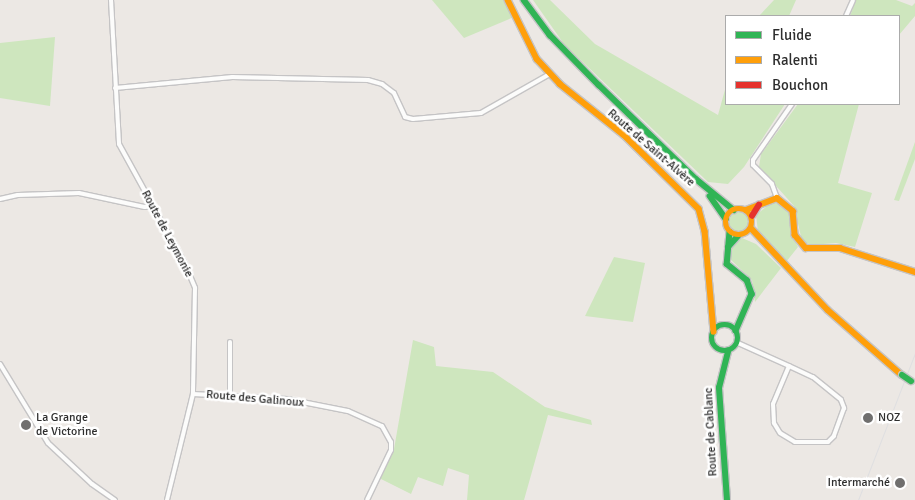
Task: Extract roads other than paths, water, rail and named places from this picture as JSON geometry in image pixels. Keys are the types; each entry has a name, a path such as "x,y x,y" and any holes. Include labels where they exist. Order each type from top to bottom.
{"main road":[{"name":"Route de Saint-Alvère","path":"508,0 517,12 530,46 550,74 582,105 624,135 694,202 705,231 714,332"},
{"path":"524,0 567,54 696,179 734,210 746,210 777,198 794,211 795,235 806,248 840,248 915,272"},
{"path":"696,179 726,219 730,232 727,264 747,280 752,294 736,331 738,343 728,351 718,349"},
{"path":"749,231 752,216 760,203"},
{"path":"726,219 734,210"},
{"path":"746,210 752,216"},
{"path":"728,248 738,236 749,231"},
{"path":"749,231 828,310 902,375 913,382"},
{"path":"730,232 738,236"},
{"path":"712,312 725,325 736,331"},
{"path":"723,363 718,349 713,343 714,332 741,317"},
{"name":"Route de Cablanc","path":"727,500 719,388 723,363 728,351"}],"street":[{"name":"Route de Leymonie","path":"111,0 119,144 185,264 195,288 193,394 166,500"},
{"path":"846,15 853,0"},
{"path":"116,88 232,77 368,80 382,84 394,93 405,117 413,119 481,113 550,74"},
{"path":"777,198 772,184 753,165 753,160 791,105"},
{"path":"0,199 18,195 79,193 144,207 153,206"},
{"path":"230,342 230,395"},
{"path":"738,343 789,366 813,377 841,400 844,408 834,436 828,442 795,442 780,433 774,422 774,404 789,366"},
{"path":"0,364 48,443 74,469 115,500"},
{"name":"Route des Galinoux","path":"193,394 287,399 348,411 382,426 392,442 391,450 367,500"}],"railway":[{"path":"858,500 915,353"}],"place":[{"name":"NOZ","path":"868,418"},
{"name":"La Grange de Victorine","path":"26,425"},
{"name":"Intermarché","path":"900,483"}]}
